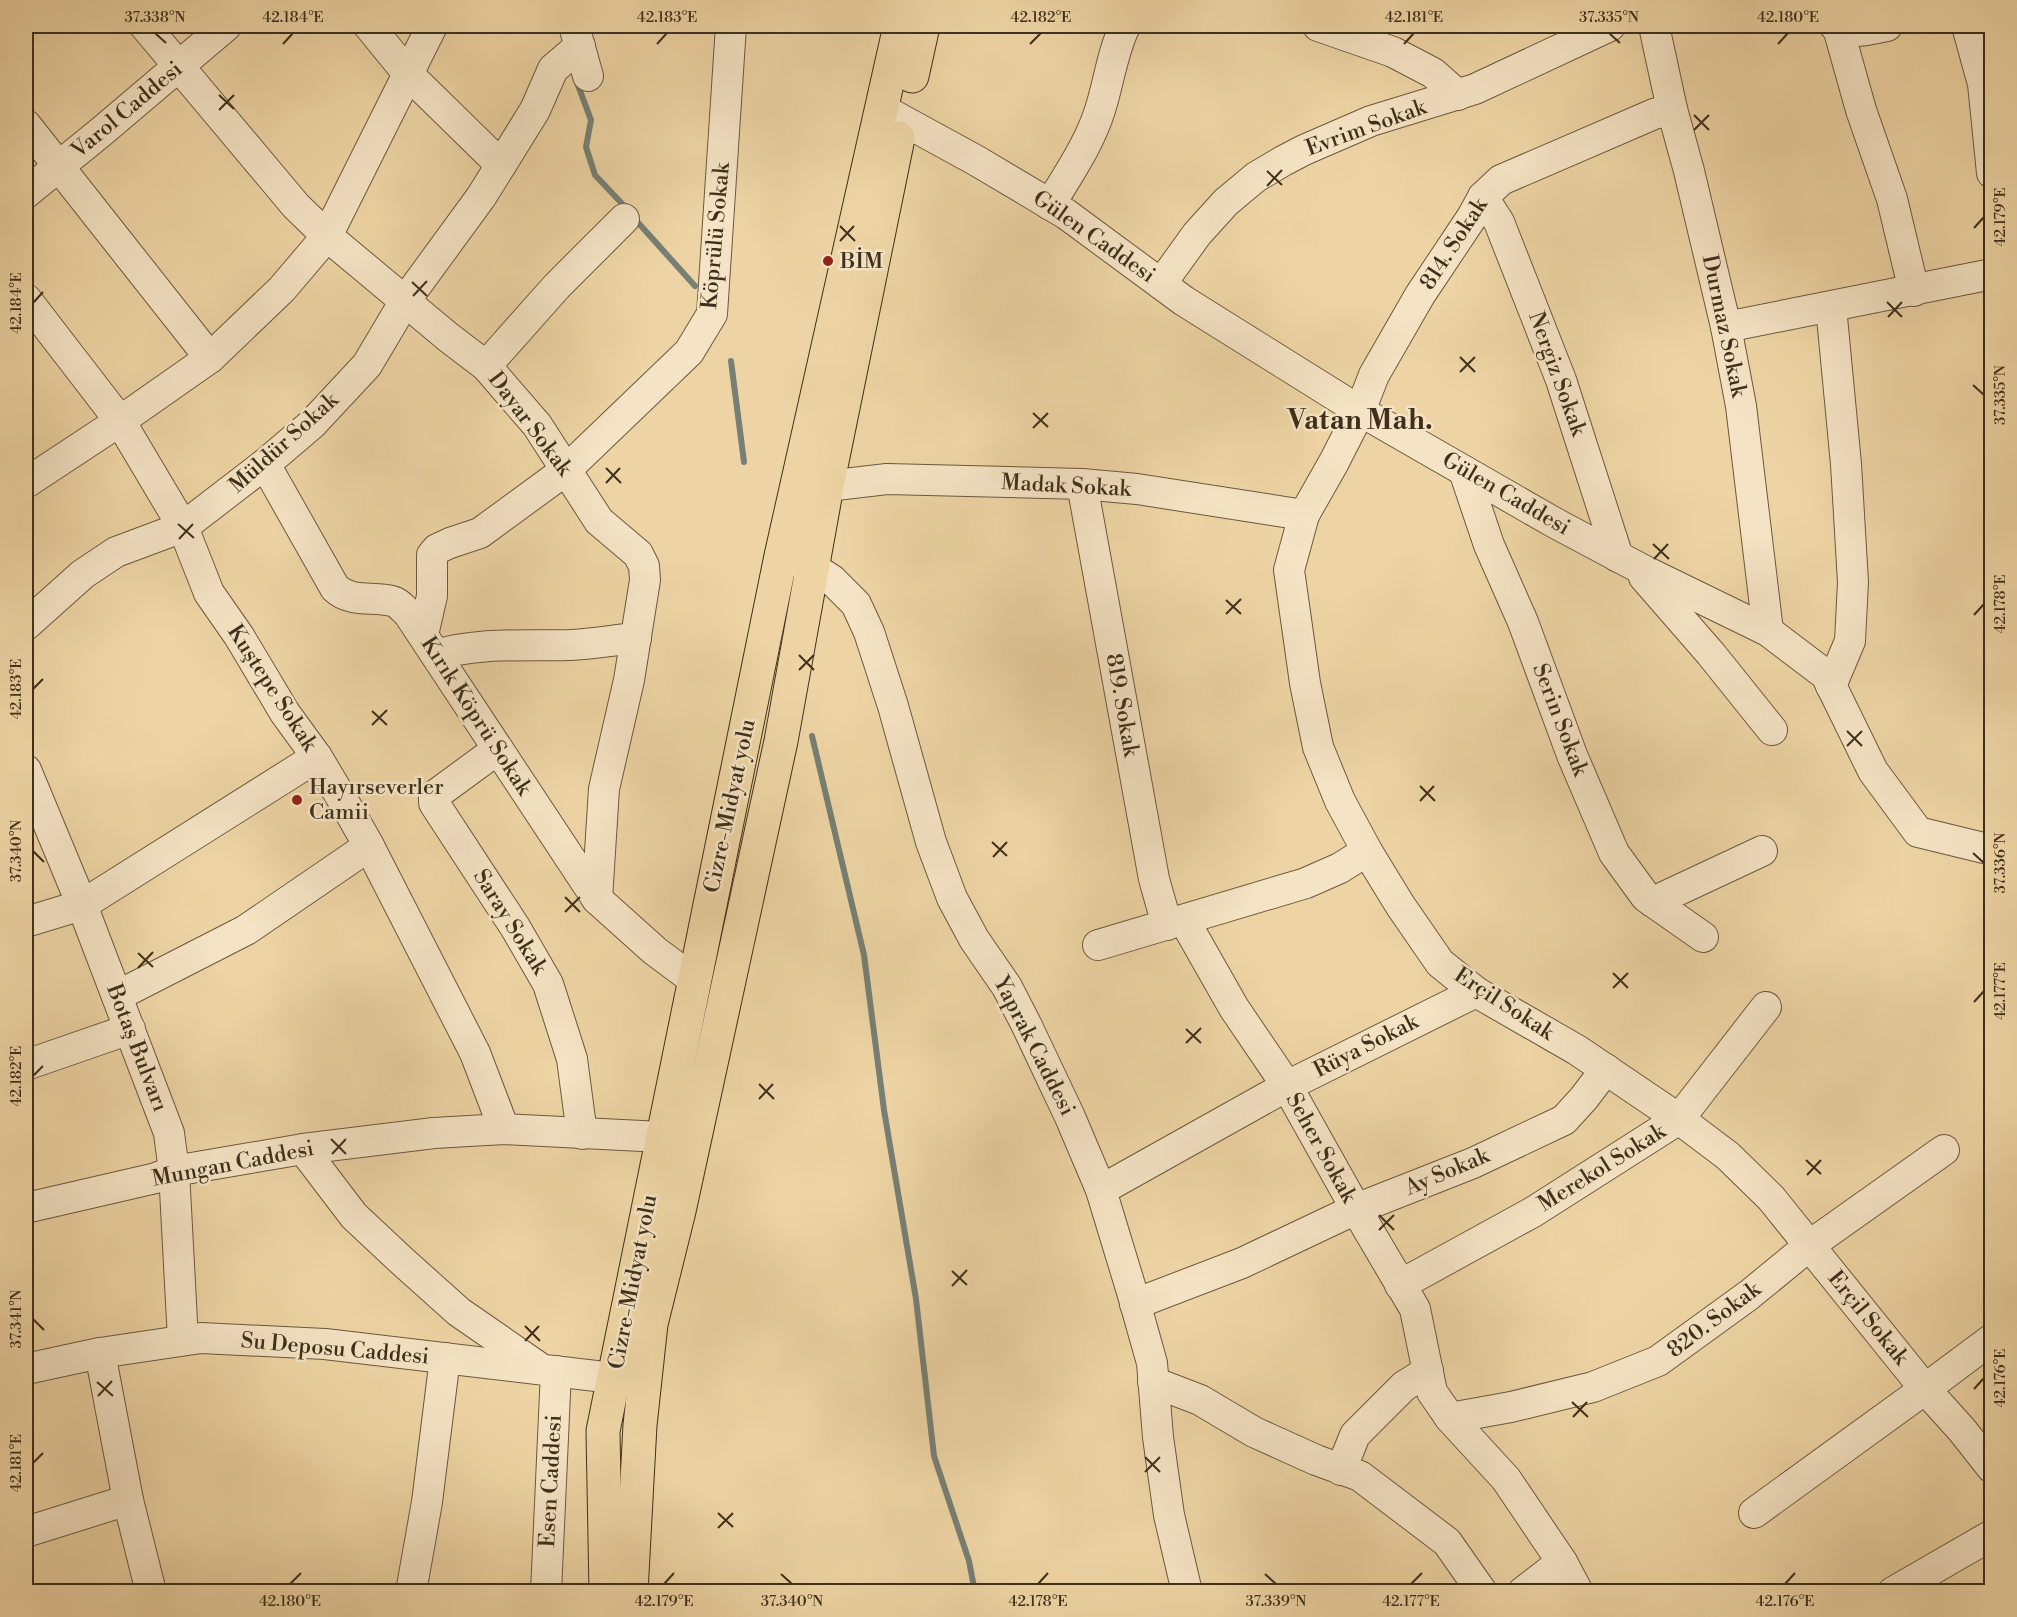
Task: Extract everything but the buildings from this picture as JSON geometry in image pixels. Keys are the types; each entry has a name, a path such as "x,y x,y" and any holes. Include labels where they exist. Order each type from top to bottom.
{"highway":[{"name":"Cizre-Midyat yolu","path":"606,1592 603,1431 614,1378 781,741 852,354 892,115 900,26"},
{"name":"Cizre-Midyat yolu","path":"631,1592 640,1425 651,1324 678,1139 694,980 781,556 892,115 923,26"}],"street":[{"name":"Dayar Sokak","path":"146,26 296,206 327,236 486,366 537,425 599,521 638,554 644,566 645,580 629,680 604,789 597,899"},
{"name":"Varol Caddesi","path":"26,193 226,26"},
{"path":"369,26 409,75 501,165"},
{"path":"26,483 120,422 210,358 282,289 327,236 432,26"},
{"name":"Köprülü Sokak","path":"429,645 432,555 437,549 480,533 566,470 689,352 712,314 731,26"},
{"path":"1050,205 1089,140 1100,110 1118,39 1125,26"},
{"path":"1318,26 1393,52 1433,73 1458,95"},
{"name":"Evrim Sokak","path":"1161,284 1204,226 1226,202 1256,177 1304,150 1371,122 1475,89 1610,26"},
{"name":"Durmaz Sokak","path":"1654,26 1672,109 1726,327 1742,406 1768,631"},
{"path":"1887,26 1858,32 1837,27 1861,110 1892,199 1914,291"},
{"path":"1968,26 1983,84 1992,172"},
{"path":"577,36 588,76"},
{"name":"Müldür Sokak","path":"26,625 83,574 116,552 183,527 265,464 312,424 367,365 405,301 481,197 535,110 553,69 577,36"},
{"name":"814. Sokak","path":"1360,411 1374,375 1420,295 1472,218 1483,197 1501,180 1654,114 1672,109"},
{"name":"Gülen Caddesi","path":"892,115 977,161 1066,214 1161,284 1250,343 1360,411 1626,561 1768,631 1826,675 1873,771 1918,832 1992,850"},
{"path":"26,125 210,358"},
{"name":"Nergiz Sokak","path":"1483,197 1499,222 1561,380 1626,561"},
{"path":"486,366 557,286 624,219"},
{"path":"1726,327 1992,274"},
{"name":"Kuştepe Sokak","path":"26,299 120,422 183,527 209,593 239,636 285,713 317,757 369,846 474,1053 504,1129"},
{"path":"1831,307 1846,464 1853,582 1850,641 1831,686"},
{"name":"Erçil Sokak","path":"1360,411 1304,515 1288,570 1305,683 1318,747 1340,801 1367,851 1400,905 1440,963 1476,992 1577,1050 1679,1119 1728,1156 1771,1198 1925,1389 1992,1468"},
{"name":"Kırık Köprü Sokak","path":"265,464 335,588 342,595 395,601 408,613 597,899 655,951 694,980"},
{"name":"Serin Sokak","path":"1464,471 1489,545 1523,622 1572,755 1614,853 1646,897 1703,937"},
{"name":"Madak Sokak","path":"827,486 887,479 1082,484 1137,489 1304,515"},
{"name":"819. Sokak","path":"1082,484 1154,879 1176,923"},
{"name":"Yaprak Caddesi","path":"781,556 812,567 832,580 856,604 869,632 893,706 931,842 952,898 974,939 1007,987 1022,1016 1070,1117 1101,1190 1152,1364 1158,1437 1169,1515 1187,1592"},
{"path":"1626,561 1712,654 1772,730"},
{"path":"429,645 456,649 488,645 572,645 636,638"},
{"name":"Saray Sokak","path":"498,749 434,795 434,803 515,927 548,984 572,1059 582,1134"},
{"path":"26,922 82,905 149,865 317,757"},
{"name":"Botaş Bulvarı","path":"26,770 82,905 169,1133 174,1171 183,1340"},
{"path":"117,996 246,930 369,846"},
{"path":"1098,945 1306,883 1340,868 1367,851"},
{"path":"1653,902 1762,851"},
{"name":"Seher Sokak","path":"1176,923 1287,1086 1414,1309 1432,1392 1450,1418 1506,1479 1562,1562 1578,1592"},
{"name":"Rüya Sokak","path":"1101,1190 1287,1086 1476,992"},
{"name":"Merekol Sokak","path":"1400,1285 1533,1212 1679,1119 1766,1007"},
{"path":"26,1065 130,1029"},
{"name":"Ay Sokak","path":"1136,1304 1242,1263 1356,1209 1473,1163 1564,1120 1606,1069"},
{"name":"Mungan Caddesi","path":"26,1208 156,1178 174,1171 303,1149 434,1133 504,1129 678,1139"},
{"path":"303,1149 354,1216 401,1260 459,1312 549,1370"},
{"name":"820. Sokak","path":"1450,1418 1511,1407 1593,1387 1658,1362 1749,1295 1810,1245 1944,1150"},
{"name":"Su Deposu Caddesi","path":"26,1369 100,1353 201,1338 325,1344 614,1378 646,1377"},
{"path":"1754,1513 1992,1339"},
{"path":"100,1353 129,1500 151,1592"},
{"path":"411,1592 427,1502 445,1358"},
{"name":"Esen Caddesi","path":"546,1592 549,1370"},
{"path":"1341,1470 1354,1435 1404,1386 1428,1371"},
{"path":"1153,1382 1200,1400 1254,1432 1316,1461 1360,1476 1447,1542 1482,1592"},
{"path":"26,1532 129,1500"},
{"path":"1893,1592 1992,1535"},
{"path":"1523,1592 1562,1562"}],"waterway":[{"path":"576,80 591,120 586,147 595,175 627,209"},
{"path":"633,217 695,286"},
{"path":"731,361 744,462"},
{"path":"812,736 864,955 884,1110 916,1299 934,1456 969,1561 975,1592"}],"place":[{"name":"BİM","path":"828,261"},
{"name":"Hayırseverler Camii","path":"297,800"}],"district":[{"name":"Vatan Mah.","path":"1360,420"}]}
